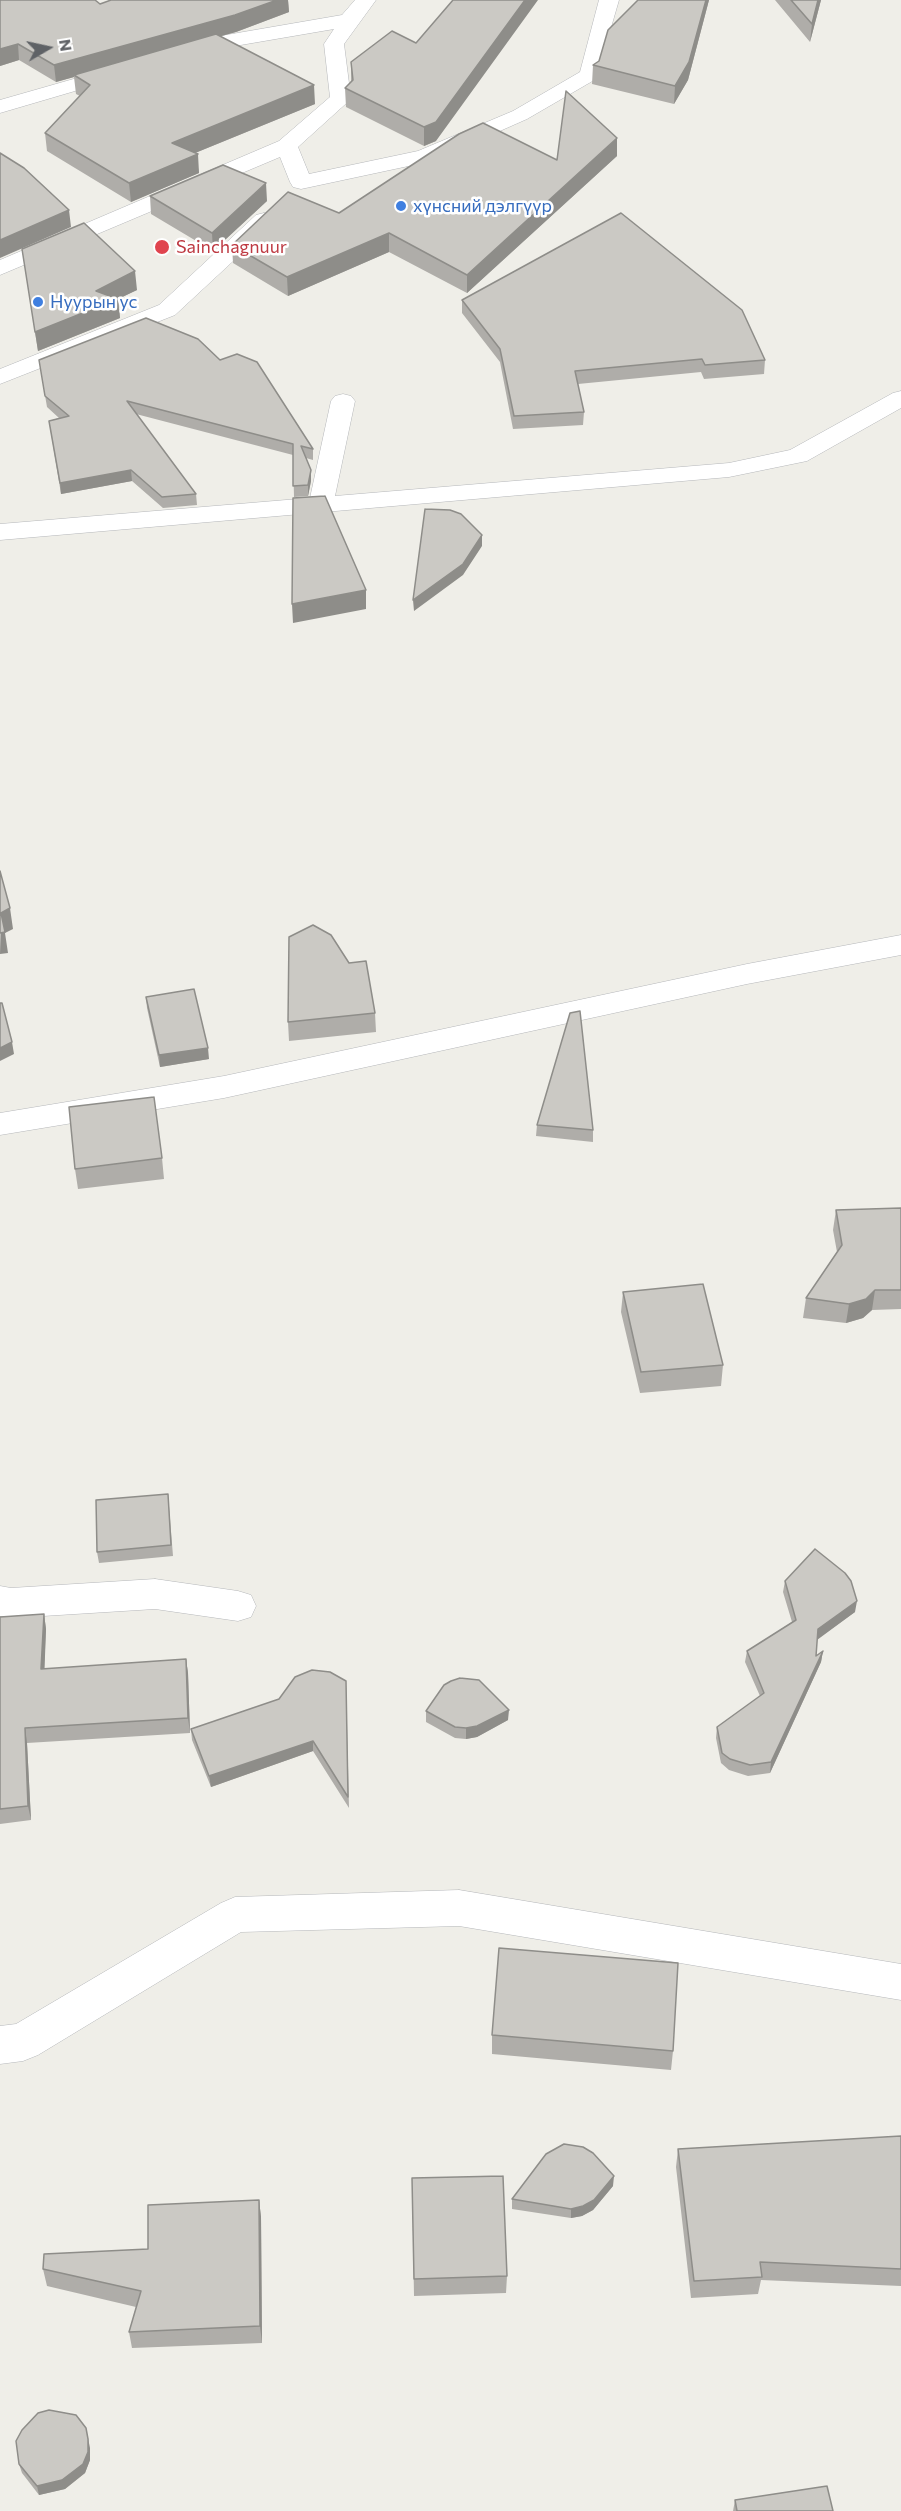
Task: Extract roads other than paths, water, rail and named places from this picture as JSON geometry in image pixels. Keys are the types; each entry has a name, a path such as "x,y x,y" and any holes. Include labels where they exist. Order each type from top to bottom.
{"street":[{"path":"0,268 287,146 341,99 334,44 349,20 366,0"},
{"path":"0,377 166,310 289,195 424,156 520,115 589,75 609,0"},
{"path":"171,57 226,41 349,20"},
{"path":"0,107 138,67"},
{"path":"287,146 289,195"},
{"path":"0,532 729,470 798,456 901,398"},
{"path":"321,505 343,401"},
{"path":"0,1124 224,1087 747,974 901,945"},
{"path":"0,1601 11,1604 155,1594 238,1606"},
{"path":"0,2046 23,2042 235,1915 459,1908 901,1982"}],"place":[{"name":"хүнсний дэлгүүр","path":"401,206"},
{"name":"Sainchagnuur","path":"162,247"},
{"name":"Нуурын ус","path":"38,302"}]}
